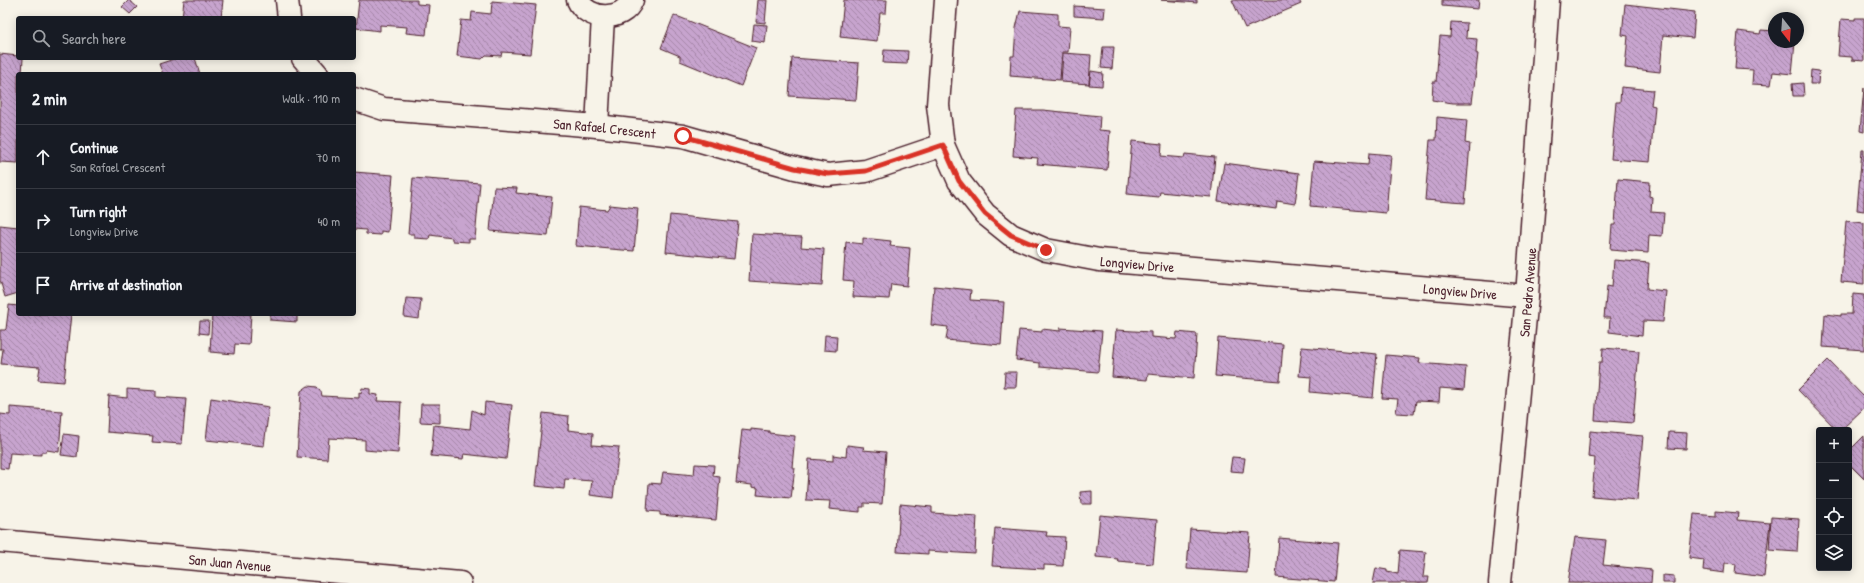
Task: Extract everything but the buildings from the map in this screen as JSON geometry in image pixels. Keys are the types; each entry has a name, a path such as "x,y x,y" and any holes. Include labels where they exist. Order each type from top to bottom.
{"street":[{"path":"287,0 289,16"},
{"path":"578,0 585,10 603,17 614,16 623,11 632,0"},
{"name":"Longview Drive","path":"946,0 938,106 943,145 959,181 985,214 1011,235 1046,250 1099,260 1527,296"},
{"name":"San Pedro Avenue","path":"1500,583 1527,296 1548,0"},
{"path":"597,126 603,17"},
{"path":"305,60 315,72"},
{"name":"San Rafael Crescent","path":"356,100 384,109 597,126 683,136 795,168 828,174 866,171 943,145"},
{"name":"San Juan Avenue","path":"0,541 460,583"}],"route":[{"path":"683,136 795,168 828,174 866,171 943,145 959,181 985,214 1011,235 1046,250"}]}
